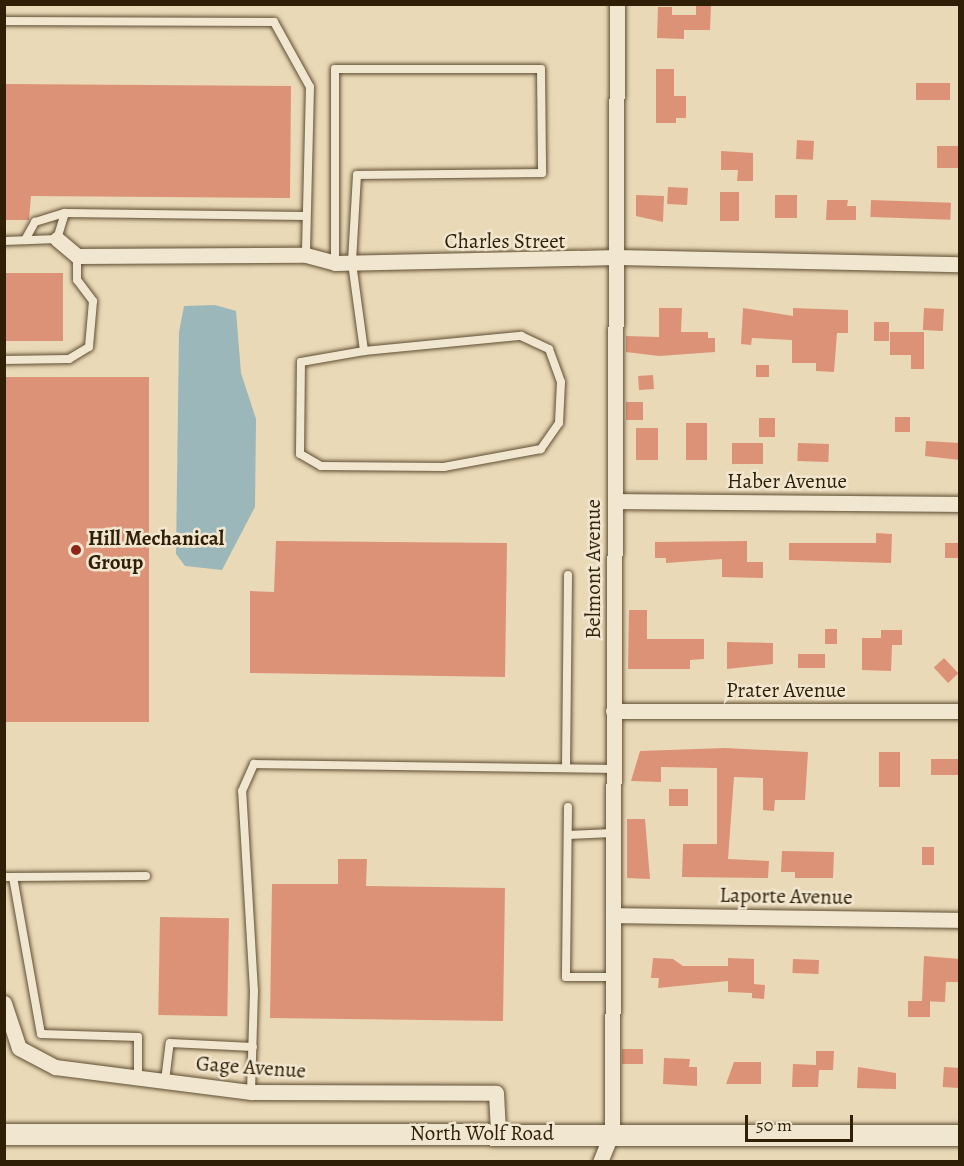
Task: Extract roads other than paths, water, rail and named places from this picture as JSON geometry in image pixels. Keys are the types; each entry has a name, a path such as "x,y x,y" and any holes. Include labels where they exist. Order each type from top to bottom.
{"main road":[{"name":"North Wolf Road","path":"7,1134 498,1132 960,1135"}],"street":[{"name":"Belmont Avenue","path":"612,1133 617,4"},
{"path":"57,239 77,256"},
{"name":"Charles Street","path":"77,256 306,255 335,263 616,257 960,264"},
{"name":"Haber Avenue","path":"615,501 960,504"},
{"name":"Prater Avenue","path":"613,711 960,711"},
{"name":"Laporte Avenue","path":"613,915 960,920"},
{"name":"Gage Avenue","path":"4,1003 19,1048 35,1060 138,1078 251,1092 496,1093 498,1132"},
{"path":"600,1161 612,1133"}],"lane":[{"path":"4,21 274,22 310,87 306,255"},
{"path":"335,263 335,69 541,69 542,173 357,175 352,263 364,351"},
{"path":"25,240 35,222 66,213 306,216"},
{"path":"4,241 57,239 66,213"},
{"path":"4,360 69,359 89,347 93,301 77,280 77,256"},
{"path":"521,336 549,349 561,382 559,423 542,449 444,467 321,466 300,454 302,362 364,351 521,336"},
{"path":"566,768 568,575"},
{"path":"251,1092 253,1047 242,791 254,764 613,769"},
{"path":"568,807 566,977 612,977"},
{"path":"568,835 613,833"},
{"path":"138,1078 138,1037 41,1034 9,877 146,876"},
{"path":"165,1081 170,1043 253,1047"}],"water":[{"path":"215,305 236,311 241,373 256,419 255,507 222,570 185,566 176,554 179,332 184,306"}],"place":[{"name":"Hill Mechanical Group","path":"76,550"}]}
